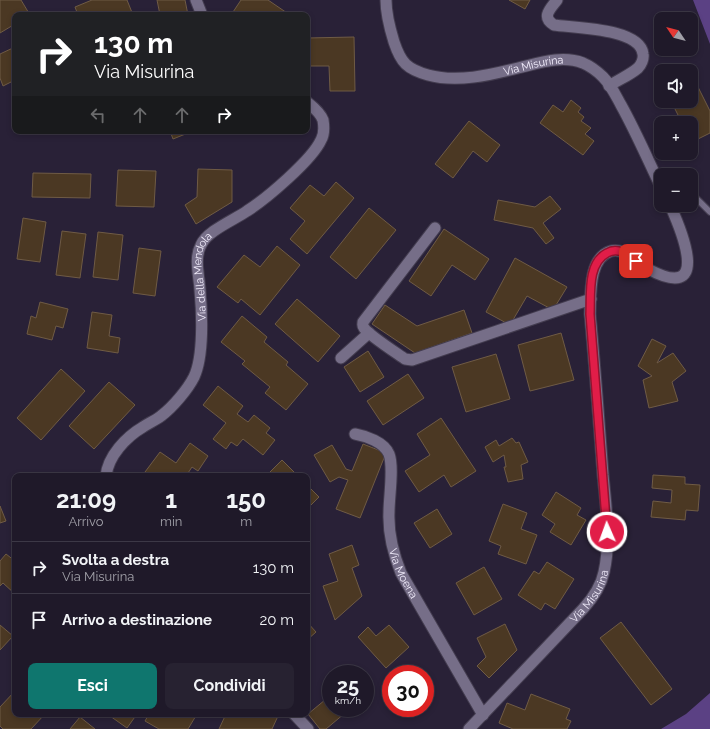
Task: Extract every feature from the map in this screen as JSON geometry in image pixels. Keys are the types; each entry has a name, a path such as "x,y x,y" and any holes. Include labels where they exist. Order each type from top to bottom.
{"street":[{"path":"196,0 201,12"},
{"name":"Via Misurina","path":"386,0 391,35 396,48 407,66 416,71 432,76 458,78 559,60 571,60 584,64 596,71 604,78 628,118 654,172"},
{"path":"557,0 549,11 547,17 549,22 554,25 597,29 619,34 632,40 641,48 643,54 639,67 609,86"},
{"name":"Via della Mendola","path":"107,473 110,460 121,446 140,428 162,416 189,386 195,376 201,346 200,291 197,260 201,244 216,230 261,201 303,163 320,143 323,133 323,120 320,113 310,105"},
{"name":"Via Misurina","path":"469,729 584,609 601,583 607,556 607,521 590,314 591,285 596,263 605,254 611,251 624,253 647,269 674,279 682,278 687,274 689,259 686,245 673,212"},
{"path":"435,228 363,322 363,327 369,333 405,359 412,360 591,299"},
{"path":"342,358 369,333"},
{"name":"Via Moena","path":"355,434 364,436 384,446 389,454 391,465 389,525 392,547 396,560 408,586 483,715"},
{"path":"297,717 308,729"}],"lane":[{"path":"698,200 710,212"}],"shaded area":[{"path":"693,0 710,0 710,44 698,12"},
{"path":"710,693 710,729 661,729 686,714"}],"building":[{"path":"0,0 21,0 28,12 12,12 12,26 0,33"},
{"path":"92,0 127,0 132,12 77,12 75,7"},
{"path":"157,0 185,0 187,12 159,12"},
{"path":"241,0 268,0 286,12 233,12"},
{"path":"509,0 530,0 525,9"},
{"path":"354,37 355,91 330,91 329,66 310,66 310,38"},
{"path":"12,48 12,82 3,86 0,78 0,54"},
{"path":"698,87 710,111 710,133 698,139 698,116 678,116 674,108 698,108"},
{"path":"571,100 581,108 578,112 584,117 581,121 591,128 585,134 594,141 583,155 540,123 553,105 563,112"},
{"path":"469,121 500,145 487,162 473,151 453,178 435,164"},
{"path":"171,134 186,134 173,139"},
{"path":"198,169 232,170 232,202 196,224 185,205 197,197"},
{"path":"118,170 156,171 154,207 116,206"},
{"path":"33,173 91,174 90,198 32,197"},
{"path":"336,182 354,198 307,254 290,239 305,221 290,208 310,185 324,196"},
{"path":"550,196 561,209 543,223 554,238 546,244 533,228 494,220 498,200 535,207"},
{"path":"369,208 396,230 356,279 330,257"},
{"path":"23,218 46,222 40,262 17,259"},
{"path":"444,229 489,259 475,280 452,265 431,296 409,281"},
{"path":"62,231 86,234 80,278 56,275"},
{"path":"98,232 123,235 118,280 93,277"},
{"path":"277,246 300,265 260,315 241,299 238,303 217,287 244,255 260,267"},
{"path":"139,248 161,251 155,296 133,293"},
{"path":"515,258 567,287 553,310 527,296 510,325 486,312"},
{"path":"297,299 340,336 318,362 275,324"},
{"path":"40,302 68,309 63,328 56,326 52,340 27,334 31,316 36,318"},
{"path":"385,305 417,326 464,310 472,333 415,353 372,324"},
{"path":"92,312 112,315 109,336 120,338 118,353 87,348"},
{"path":"242,316 267,337 264,342 288,362 286,365 308,384 286,410 265,393 270,387 242,364 245,361 221,342"},
{"path":"561,333 574,380 530,391 518,345"},
{"path":"652,339 666,346 657,363 673,353 686,371 672,382 678,401 649,408 643,380 652,376 638,366"},
{"path":"368,351 384,377 360,392 344,367"},
{"path":"496,354 510,399 466,412 452,367"},
{"path":"61,369 85,391 41,440 17,418"},
{"path":"408,374 424,398 383,425 367,401"},
{"path":"109,382 135,405 94,449 69,426"},
{"path":"218,386 243,406 237,414 248,422 254,415 270,428 266,433 275,440 263,455 243,439 237,446 231,442 226,449 213,439 226,423 203,405"},
{"path":"441,418 476,471 451,487 444,475 419,492 405,471 430,455 417,434"},
{"path":"512,438 516,443 519,442 528,462 521,465 523,479 508,482 504,467 506,467 504,455 493,462 485,447 496,440 499,446"},
{"path":"190,443 208,456 198,471 192,467 188,473 145,472 160,452 176,463"},
{"path":"363,444 386,453 360,518 336,509 348,480 339,477 330,482 314,455 332,445 346,469 352,471"},
{"path":"282,460 295,473 269,473"},
{"path":"653,475 685,477 685,484 700,485 698,511 686,510 685,520 651,517 653,501 671,503 672,490 652,488"},
{"path":"310,488 319,497 310,506"},
{"path":"556,492 581,508 577,515 586,520 571,545 550,532 555,524 542,515"},
{"path":"503,504 527,513 521,529 537,535 526,564 498,554 501,546 489,541"},
{"path":"0,506 6,521 0,523"},
{"path":"437,509 452,534 430,548 414,523"},
{"path":"352,545 359,565 352,568 362,596 335,620 323,586 338,581 329,554"},
{"path":"6,554 12,559 12,591 3,583 0,586 0,561"},
{"path":"547,562 574,579 555,609 545,603 541,610 518,595 534,571 539,574"},
{"path":"484,567 502,599 474,615 456,583"},
{"path":"621,622 672,689 651,705 600,638"},
{"path":"505,624 517,650 489,678 477,666 486,657 477,638"},
{"path":"0,625 12,635 12,637 0,650"},
{"path":"310,625 316,632 310,637"},
{"path":"389,625 409,647 389,665 383,665 358,637 368,627 376,636"},
{"path":"12,694 12,717 42,717 31,729 3,729 0,726 0,707"},
{"path":"531,694 570,709 566,719 571,721 567,729 513,729 499,723 507,703 525,710"},
{"path":"322,702 322,717 340,717 326,729 320,729 310,716 310,712"},
{"path":"80,717 95,729 70,729"},
{"path":"111,717 135,717 127,728"},
{"path":"147,717 195,717 188,729 159,729 145,721"},
{"path":"225,717 278,717 272,729 219,729"}],"route":[{"path":"607,532 590,314 591,285 596,263 605,254 611,251 617,251 624,253 636,261"}]}
